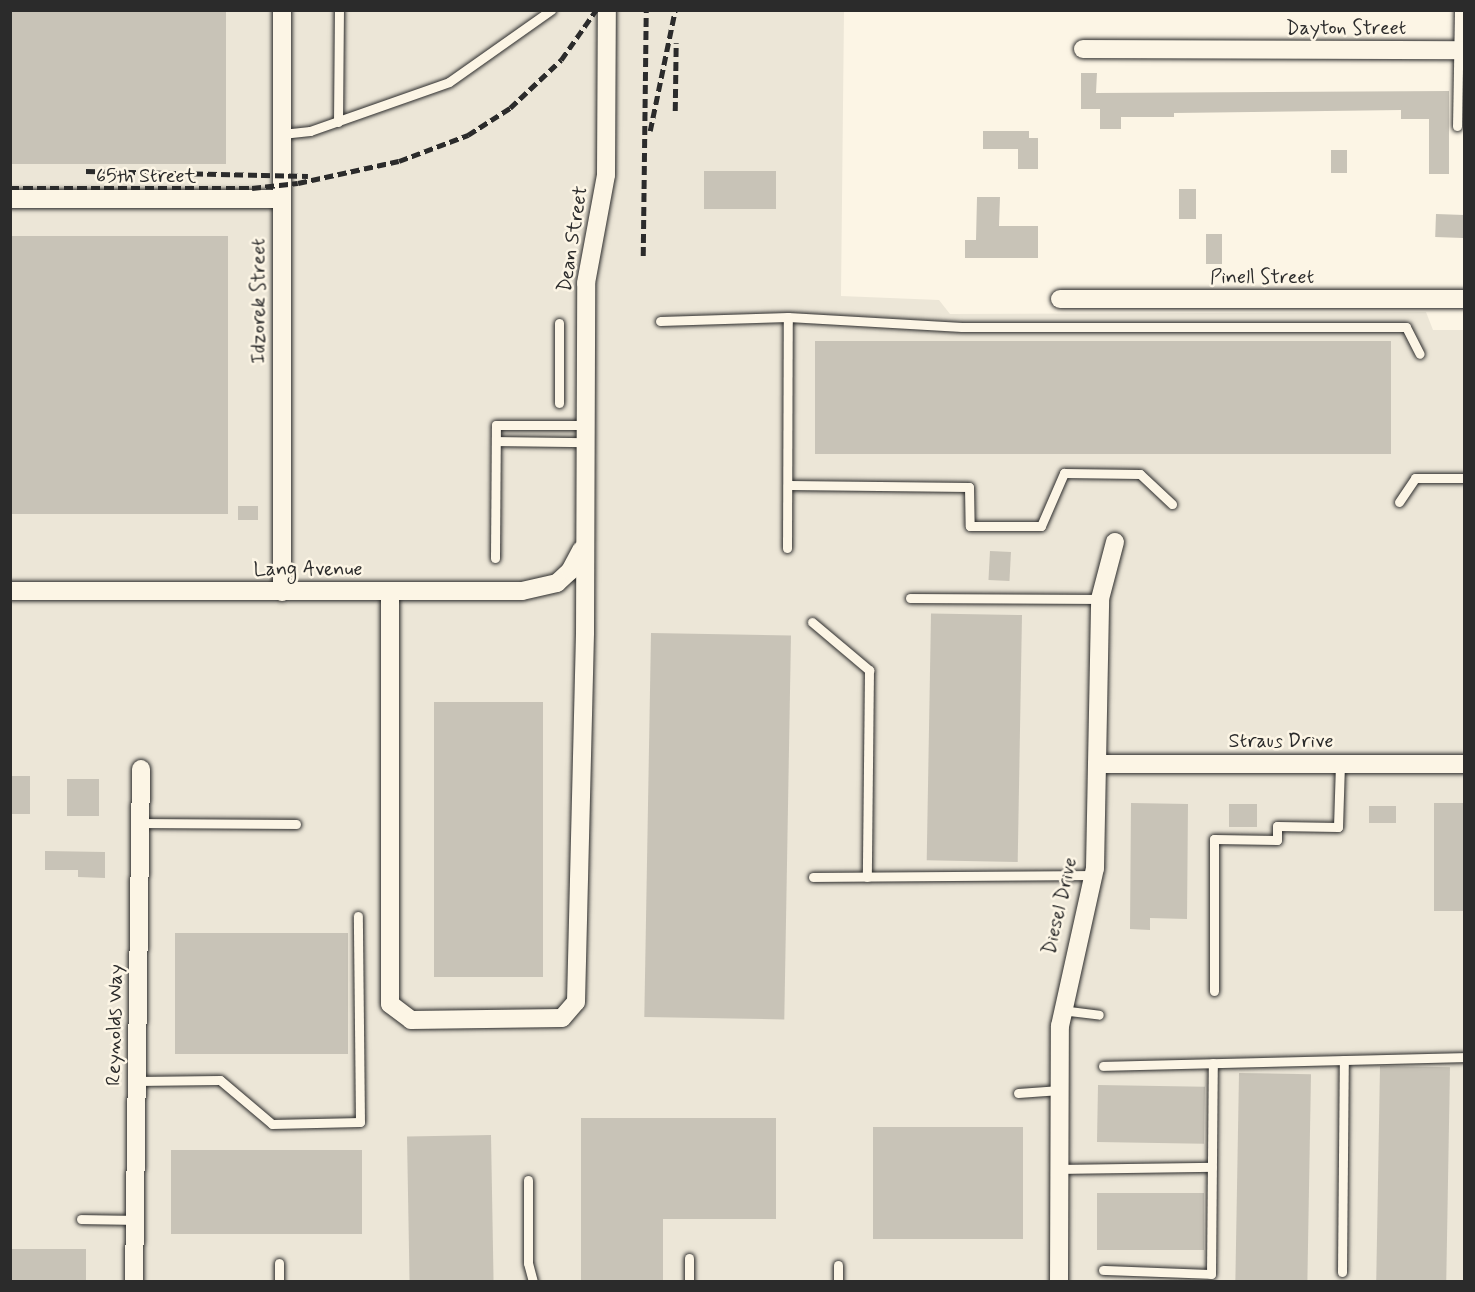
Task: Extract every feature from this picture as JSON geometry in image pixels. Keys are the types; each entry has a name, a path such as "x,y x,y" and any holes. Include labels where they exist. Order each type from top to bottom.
{"street":[{"name":"Idzorek Street","path":"282,10 282,592"},
{"name":"Dean Street","path":"390,592 390,1004 411,1020 562,1018 576,1002 585,633 582,546 586,283 606,174 607,10"},
{"name":"Dayton Street","path":"1083,50 1461,50"},
{"name":"65th Street","path":"10,199 281,199"},
{"name":"Pinell Street","path":"1060,299 1464,299"},
{"name":"Diesel Drive","path":"1059,1281 1061,1010 1093,875 1100,599 1115,542"},
{"name":"Lang Avenue","path":"10,591 542,590 570,571 582,546"},
{"name":"Straus Drive","path":"1097,764 1464,764"},
{"name":"Reynolds Way","path":"134,1281 141,769"}],"lane":[{"path":"338,122 339,10"},
{"path":"282,134 338,122 449,82 551,10"},
{"path":"1457,126 1461,50 1459,10"},
{"path":"660,321 788,317 962,327 1406,327 1420,354"},
{"path":"787,548 788,317"},
{"path":"559,323 559,403"},
{"path":"495,558 496,425 584,433"},
{"path":"496,441 584,433"},
{"path":"789,485 969,487 970,526 1041,526 1064,473 1140,474 1173,504"},
{"path":"1399,502 1415,478 1464,478"},
{"path":"910,598 1100,599"},
{"path":"812,622 869,670 867,876"},
{"path":"1214,992 1214,839 1277,840 1277,826 1338,827 1340,764"},
{"path":"140,823 296,824"},
{"path":"813,877 1093,875"},
{"path":"137,1081 220,1080 272,1124 360,1122 358,916"},
{"path":"1061,1010 1099,1016"},
{"path":"1103,1066 1464,1057"},
{"path":"1341,1272 1344,1060"},
{"path":"1103,1270 1211,1274 1213,1063"},
{"path":"1018,1093 1060,1090"},
{"path":"1060,1169 1212,1167"},
{"path":"528,1180 528,1263 533,1281"},
{"path":"81,1220 135,1220"},
{"path":"689,1258 689,1281"},
{"path":"279,1263 279,1281"},
{"path":"838,1265 838,1281"}],"shaded area":[{"path":"10,11 844,11 841,296 939,300 950,314 1426,312 1433,330 1464,330 1464,1281 11,1281"}],"building":[{"path":"10,10 226,10 226,164 10,164"},
{"path":"1081,73 1097,73 1096,93 1449,91 1449,174 1429,174 1429,119 1401,119 1401,110 1174,113 1174,117 1121,117 1121,129 1100,129 1100,109 1081,109"},
{"path":"983,131 1029,131 1029,138 1038,138 1038,169 1018,169 1018,149 983,149"},
{"path":"1331,150 1347,150 1347,173 1331,173"},
{"path":"704,171 776,171 776,209 704,209"},
{"path":"1179,189 1196,189 1196,219 1179,219"},
{"path":"977,197 1000,197 999,226 1038,226 1038,258 965,258 965,240 976,240"},
{"path":"1436,214 1464,215 1463,238 1435,237"},
{"path":"1206,234 1222,234 1222,264 1206,264"},
{"path":"10,236 228,236 228,514 10,514"},
{"path":"815,341 1391,341 1391,454 815,454"},
{"path":"238,506 258,506 258,520 238,520"},
{"path":"990,551 1011,552 1009,581 988,580"},
{"path":"931,613 1022,615 1018,862 927,860"},
{"path":"651,633 791,635 784,1019 644,1017"},
{"path":"434,702 543,702 543,977 434,977"},
{"path":"11,776 30,776 30,814 11,814"},
{"path":"67,779 99,779 99,816 67,816"},
{"path":"1131,803 1188,804 1187,919 1150,918 1150,930 1130,929"},
{"path":"1434,803 1464,803 1464,911 1434,911"},
{"path":"1229,804 1257,804 1257,827 1229,827"},
{"path":"1369,806 1396,806 1396,823 1369,823"},
{"path":"45,851 105,852 105,878 78,877 78,870 45,870"},
{"path":"175,933 348,933 348,1054 175,1054"},
{"path":"1380,1066 1450,1067 1446,1282 1376,1281"},
{"path":"1239,1073 1311,1074 1307,1282 1235,1281"},
{"path":"1098,1085 1205,1087 1204,1144 1097,1142"},
{"path":"581,1118 776,1118 776,1219 663,1219 663,1281 581,1281"},
{"path":"873,1127 1023,1127 1023,1239 873,1239"},
{"path":"491,1135 494,1280 410,1281 407,1136"},
{"path":"171,1150 362,1150 362,1234 171,1234"},
{"path":"1097,1193 1204,1193 1204,1250 1097,1250"},
{"path":"12,1249 86,1249 86,1281 12,1281"}],"railway":[{"path":"10,188 252,188 298,183 399,161 468,135 510,108 561,60 596,10"},
{"path":"643,256 646,10"},
{"path":"650,131 675,10"},
{"path":"675,111 676,43"},
{"path":"86,171 308,176"}]}
